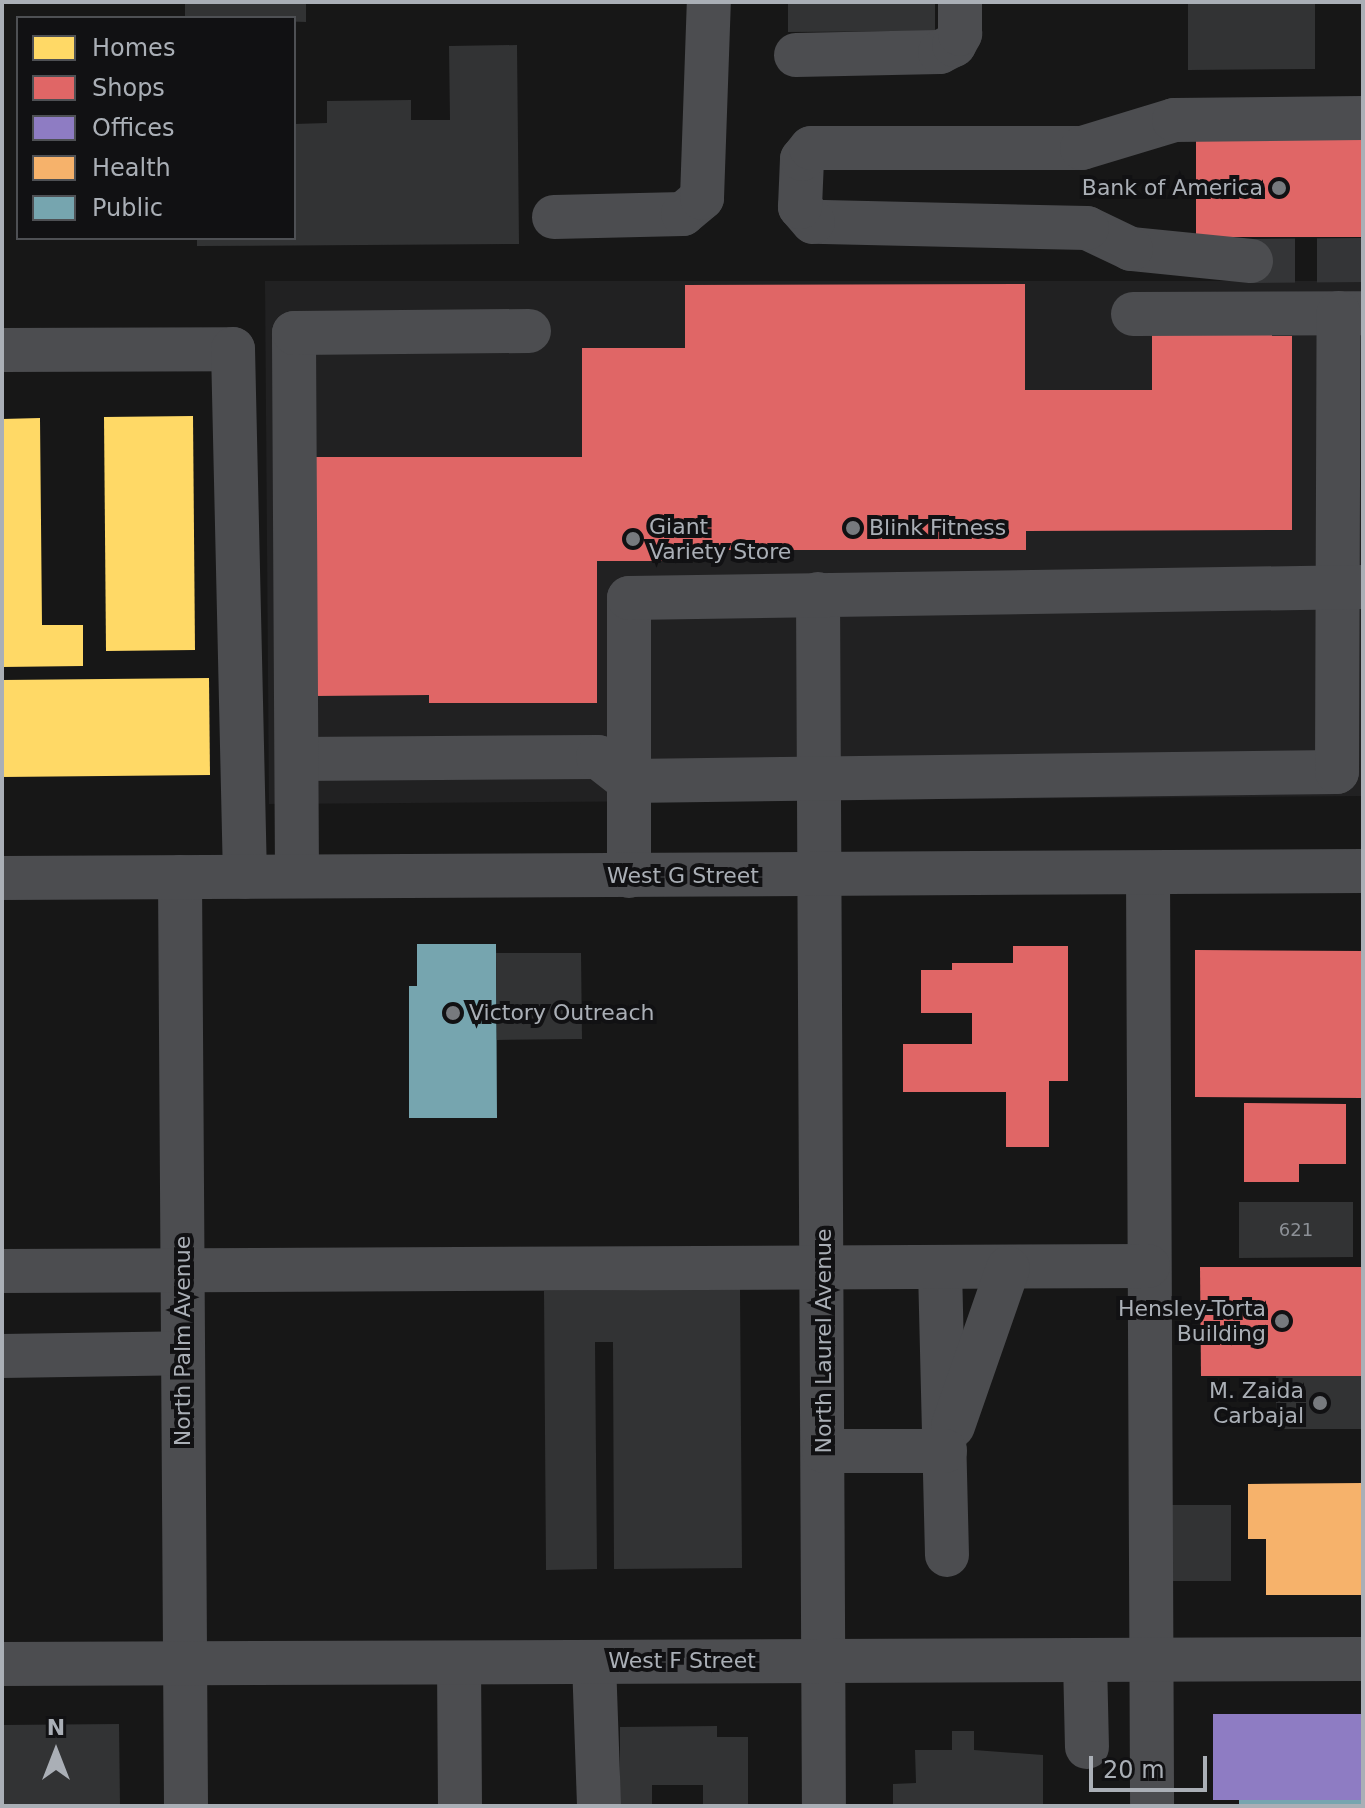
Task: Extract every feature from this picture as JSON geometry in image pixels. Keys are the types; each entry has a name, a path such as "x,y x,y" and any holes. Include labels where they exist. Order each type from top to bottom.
{"street":[{"path":"554,217 683,214 702,198 709,2"},
{"path":"796,55 940,52 954,45 960,34 960,2"},
{"path":"1251,261 1131,249 1087,228 813,222 800,207 802,159 811,148 1082,148 1174,120 1363,118"},
{"path":"297,759 598,757 629,781 1337,772 1350,587 1351,313 1133,314"},
{"path":"297,876 294,333 529,331"},
{"path":"2,350 233,349 245,877"},
{"path":"629,876 629,598 1350,587"},
{"name":"North Laurel Avenue","path":"818,594 823,876 824,1806"},
{"name":"West G Street","path":"2,878 1363,871"},
{"path":"1148,873 1152,1806"},
{"name":"North Palm Avenue","path":"180,877 186,1806"},
{"path":"2,1271 824,1270 1148,1266"},
{"path":"945,1451 1008,1268"},
{"path":"940,1269 947,1555"},
{"path":"2,1356 183,1353"},
{"path":"824,1451 945,1451"},
{"name":"West F Street","path":"2,1664 1363,1659"},
{"path":"1085,1660 1087,1747"},
{"path":"594,1662 599,1806"},
{"path":"459,1663 460,1806"}],"shaded area":[{"path":"265,281 1363,281 1363,796 269,804"}],"building: Homes":[{"path":"193,416 195,650 106,651 104,417"},
{"path":"40,418 42,625 83,625 83,666 2,667 2,419"},
{"path":"209,678 210,775 2,777 2,680"}],"building: Shops":[{"name":"Bank of America","path":"1363,138 1363,237 1196,237 1196,139"},
{"path":"1025,284 1025,390 1152,390 1152,327 1272,327 1272,336 1292,336 1292,530 1026,531 1026,550 682,550 682,561 597,561 597,703 429,703 429,695 314,696 314,457 582,457 582,348 685,348 685,285"},
{"path":"1013,946 1068,946 1068,1081 1049,1081 1049,1147 1006,1147 1006,1092 903,1092 903,1044 972,1044 972,1013 921,1013 921,970 952,970 952,963 1013,963"},
{"path":"1195,950 1363,951 1363,1098 1195,1097"},
{"path":"1244,1103 1346,1104 1346,1164 1299,1164 1299,1182 1244,1182"},
{"name":"Hensley-Torta Building","path":"1200,1267 1363,1267 1363,1376 1201,1376"}],"building: Offices":[{"path":"1213,1714 1363,1714 1363,1800 1213,1800"}],"building: Health":[{"path":"1363,1483 1363,1595 1266,1595 1266,1539 1248,1539 1248,1484"}],"building: Public":[{"name":"Victory Outreach","path":"417,944 496,944 497,1118 409,1118 409,986 417,986"},
{"path":"1239,1800 1363,1800 1363,1806 1239,1806"}],"building: Other":[{"path":"185,2 306,2 306,22 296,22 296,16 185,16"},
{"path":"788,2 935,2 935,31 788,32"},
{"path":"1188,2 1315,2 1315,69 1188,70"},
{"path":"517,45 519,244 197,246 197,240 296,240 296,124 327,123 327,101 411,100 411,120 450,120 449,46"},
{"path":"496,953 581,953 582,1039 497,1040"},
{"path":"1239,1202 1353,1202 1353,1257 1239,1258"},
{"path":"740,1289 742,1568 614,1569 613,1342 595,1342 597,1569 546,1570 544,1291"},
{"name":"M. Zaida Carbajal","path":"1276,1376 1363,1376 1363,1429 1276,1429"},
{"path":"1171,1505 1231,1505 1231,1581 1171,1581"},
{"path":"119,1724 120,1806 2,1806 2,1725"},
{"path":"717,1726 717,1737 748,1737 748,1806 703,1806 703,1785 652,1785 652,1806 620,1806 620,1727"},
{"path":"952,1731 974,1731 974,1750 1043,1755 1043,1806 893,1806 893,1784 916,1783 915,1750 952,1750"}],"tunnel":[{"path":"1251,261 1363,260"}],"place":[{"name":"Bank of America","path":"1279,188"},
{"name":"Blink Fitness","path":"853,528"},
{"name":"Giant Variety Store","path":"633,539"},
{"name":"Victory Outreach","path":"453,1013"},
{"name":"Hensley-Torta Building","path":"1282,1321"},
{"name":"M. Zaida Carbajal","path":"1320,1403"}]}
